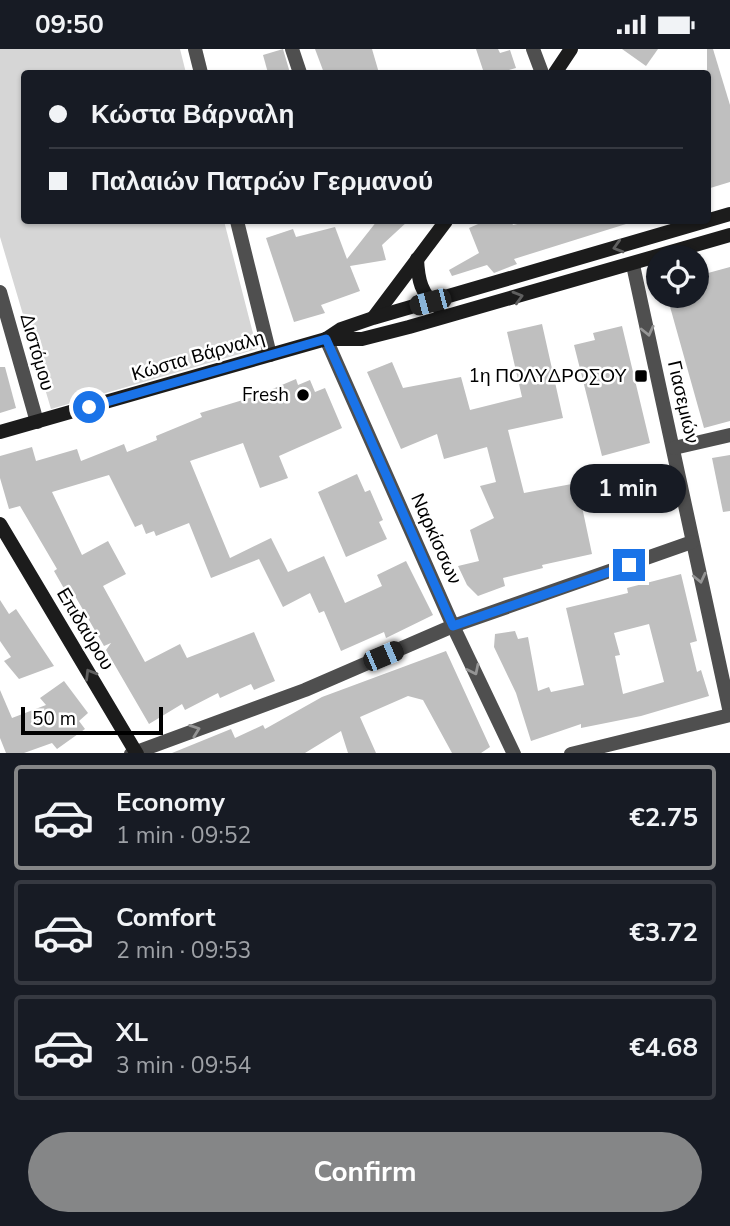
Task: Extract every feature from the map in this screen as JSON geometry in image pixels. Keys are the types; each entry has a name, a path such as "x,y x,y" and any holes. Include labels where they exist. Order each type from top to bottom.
{"street":[{"path":"195,49 200,70"},
{"path":"292,49 299,70"},
{"path":"533,49 540,70"},
{"path":"557,70 571,49"},
{"name":"Κώστα Βάρναλη","path":"711,220 730,214"},
{"path":"238,224 270,355"},
{"path":"373,318 444,224"},
{"name":"Κώστα Βάρναλη","path":"326,339 341,329 373,318 696,224"},
{"name":"Κώστα Βάρναλη","path":"0,432 326,339 362,338 453,315 730,235"},
{"path":"418,259 420,284 430,302 453,315"},
{"name":"Γιασεμιών","path":"633,265 730,714"},
{"name":"Διστόμου","path":"0,292 37,422"},
{"name":"Ναρκίσσων","path":"326,339 453,626 514,753"},
{"path":"674,448 730,435"},
{"name":"Επιδαύρου","path":"0,524 135,753"},
{"path":"135,753 305,690 453,626 692,542"},
{"path":"575,753 730,714"}],"shaded area":[{"path":"0,49 180,49 185,70 21,70 21,224 225,224 257,349 51,409 0,237"}],"building":[{"path":"283,49 289,70 267,70 263,55"},
{"path":"315,49 372,49 378,70 323,70"},
{"path":"476,49 498,49 500,53 510,50 516,68 483,70"},
{"path":"622,49 658,49 646,66"},
{"path":"707,49 713,49 730,105 730,182 711,188 711,70 707,70"},
{"path":"375,224 405,224 382,245 386,260 350,266 360,291 321,305 325,313 294,322 266,238 293,229 296,237 335,227 347,259"},
{"path":"478,224 626,224 514,259 517,264 494,273 487,265 452,276 449,270 479,253 469,228"},
{"path":"730,267 730,421 704,428 670,308 709,308 709,273"},
{"path":"542,324 563,418 508,430 524,493 577,483 592,554 542,565 543,568 503,578 505,586 478,596 467,585 458,566 479,561 470,530 494,518 480,486 496,482 487,447 444,459 437,434 401,449 367,372 392,362 403,388 461,377 470,410 522,397 507,332"},
{"path":"622,326 650,443 602,456 574,345 595,340 593,333"},
{"path":"0,367 5,367 16,408 0,413"},
{"path":"296,379 298,385 310,380 315,392 325,388 342,428 279,456 288,478 260,488 243,443 190,461 230,558 271,538 288,572 324,556 345,603 382,586 377,575 406,561 433,615 386,638 384,632 341,651 324,611 319,613 310,593 283,607 259,559 211,578 189,523 156,536 154,531 146,534 142,524 135,527 109,475 52,492 82,555 108,541 126,574 103,586 145,662 180,644 187,658 254,632 275,681 254,690 251,684 220,698 218,693 185,710 182,704 149,724 106,650 111,643 104,646 75,596 70,599 54,571 57,569 20,506 9,509 0,478 0,456 32,447 36,461 77,449 81,461 124,444 127,452 157,440 156,436 202,417 200,413 256,396"},
{"path":"730,455 730,511 723,512 712,458"},
{"path":"656,467 665,504 634,512 632,504 614,509 606,476"},
{"path":"357,474 365,492 370,490 383,520 379,522 387,539 346,557 318,492"},
{"path":"681,574 697,641 690,643 697,672 701,670 709,696 641,716 581,728 581,724 531,741 516,693 494,647 495,634 515,631 518,639 528,637 538,691 549,687 551,692 584,685 566,608 628,593 627,588","holes":["649,624 664,682 623,694 615,656 620,655 614,633"]},
{"path":"0,600 9,614 16,609 54,666 19,679 4,661 11,657 0,641"},
{"path":"446,651 490,747 481,753 452,753 423,700 408,696 360,717 376,753 348,753 341,731 305,753 172,753 231,729 235,738 263,725 265,729 322,697"},
{"path":"64,681 88,713 79,721 85,729 57,749 52,743 24,753 6,753 0,738 0,690 12,718 46,705 40,698"}],"place":[{"name":"1η ΠΟΛΥΔΡΟΣΟΥ","path":"641,376"},
{"name":"Fresh","path":"303,395"}],"route":[{"path":"89,407 326,339 453,626 629,565"}]}
